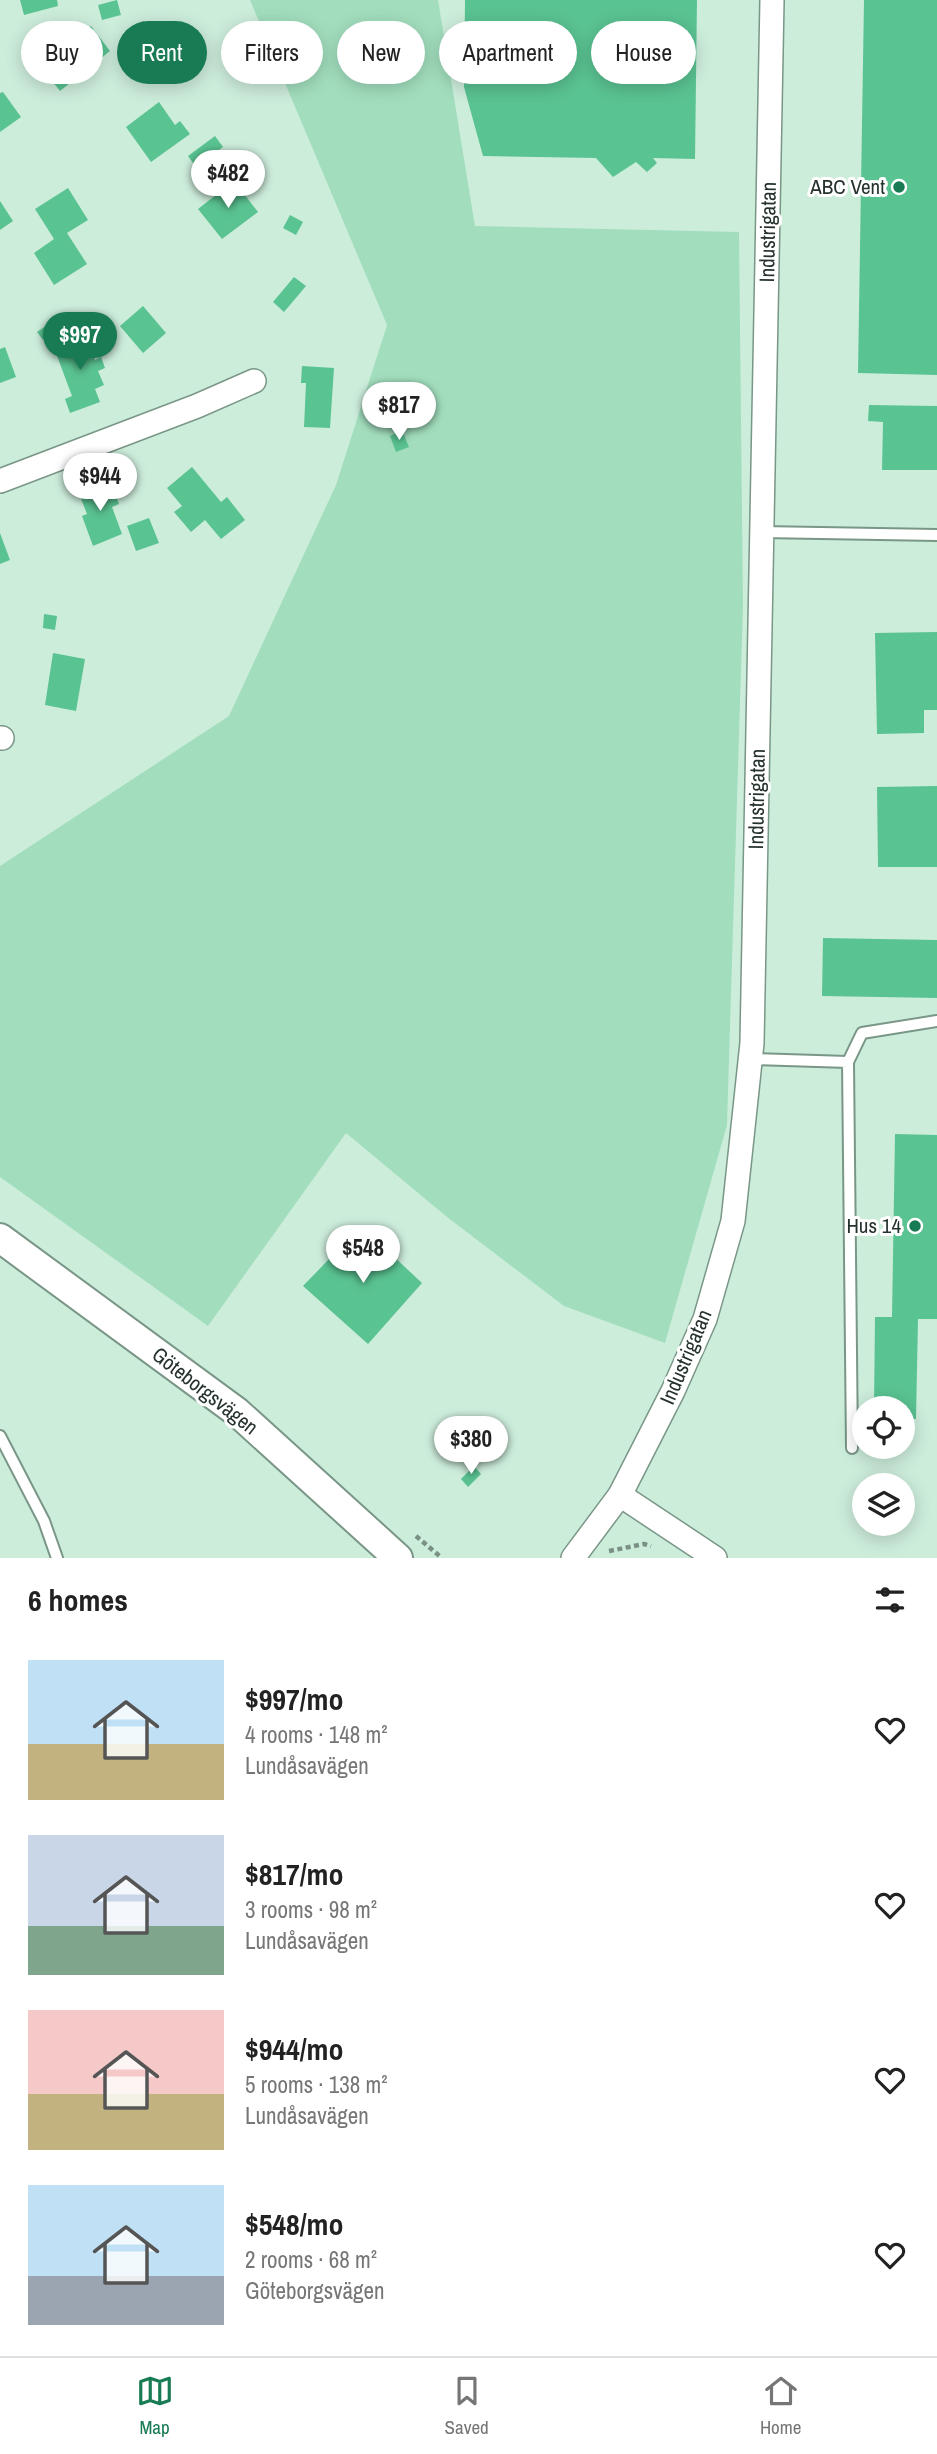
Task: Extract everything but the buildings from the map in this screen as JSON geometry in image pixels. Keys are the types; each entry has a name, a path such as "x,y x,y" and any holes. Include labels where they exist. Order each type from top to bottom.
{"street":[{"name":"Industrigatan","path":"573,1558 620,1495 673,1391 708,1306 733,1221 750,1059 772,0"},
{"path":"0,481 197,406 254,381"},
{"name":"Göteborgsvägen","path":"0,1238 237,1412 397,1558"},
{"path":"620,1495 715,1558"}],"lane":[{"path":"762,531 937,535"},
{"path":"852,1448 848,1062 862,1033 937,1021"},
{"path":"750,1059 848,1062"},
{"path":"0,1436 44,1521 57,1558"}],"path":[{"path":"601,1555 628,1546 644,1544 655,1547"}],"green space":[{"path":"250,0 438,0 441,21 439,21 439,84 452,84 475,226 739,232 743,605 727,1125 665,1343 564,1306 447,1217 346,1133 208,1326 0,1177 0,866 229,716 336,485 387,325 285,84 323,84 323,21 259,21"}],"place":[{"name":"ABC Vent","path":"899,187"},
{"name":"Hus 14","path":"915,1226"}]}
